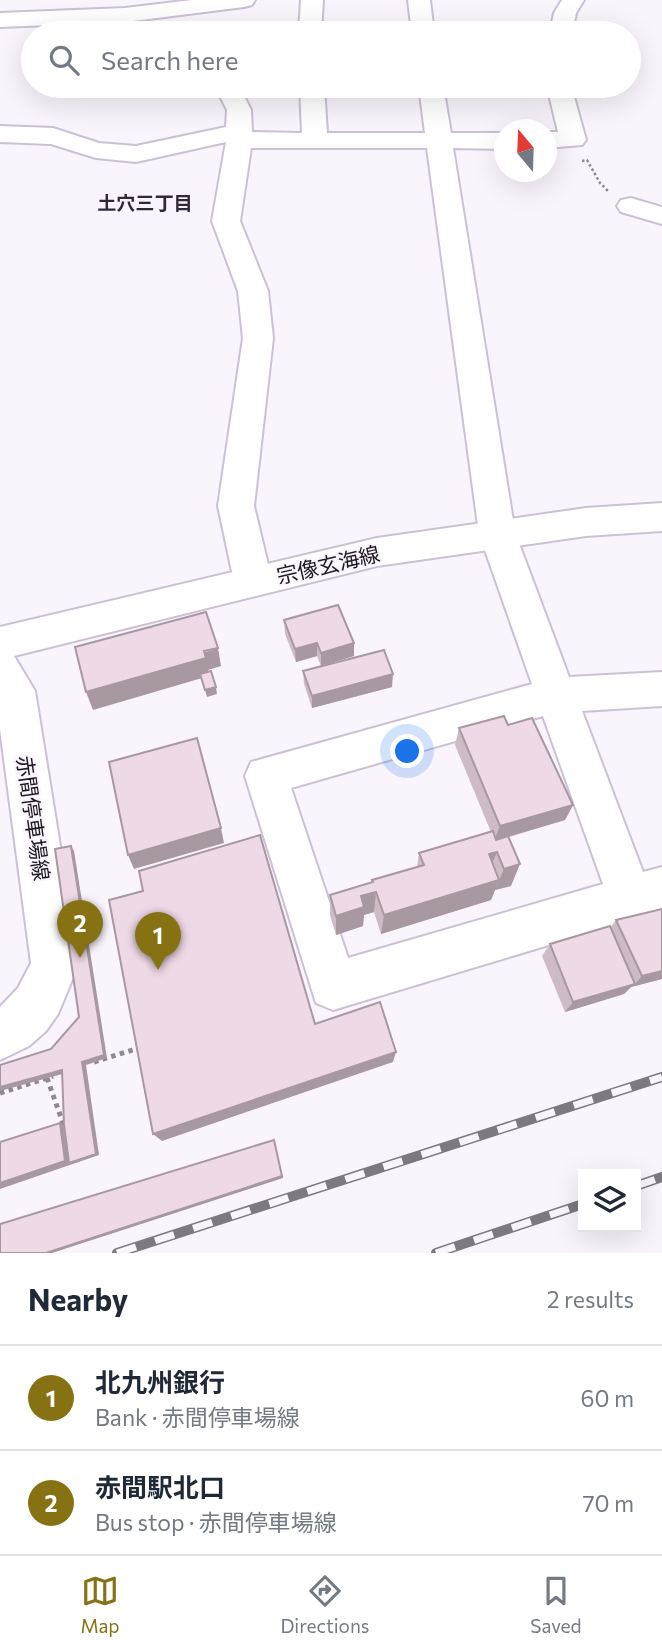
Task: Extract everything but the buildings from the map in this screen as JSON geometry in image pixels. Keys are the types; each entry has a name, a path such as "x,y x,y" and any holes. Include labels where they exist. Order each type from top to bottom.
{"street":[{"path":"0,20 153,6 208,14 244,0"},
{"path":"309,21 312,0"},
{"path":"419,0 422,21"},
{"path":"563,21 573,0"},
{"path":"233,98 239,110 239,136 226,222 253,291 258,338 236,506 253,582"},
{"path":"313,98 315,140"},
{"path":"433,98 497,533 555,695 646,893 332,986 266,776 555,695 662,689"},
{"path":"557,140 573,139 562,98"},
{"path":"0,134 53,136 96,150 136,154 239,136 315,140 494,141"},
{"path":"631,206 662,216"},
{"name":"宗像玄海線","path":"0,643 377,552 586,522 662,517"},
{"name":"赤間停車場線","path":"0,667 15,691 55,963 41,1001 19,1025 0,1035"}],"path":[{"path":"573,161 587,160 600,183 616,198 631,206"},
{"path":"85,1065 148,1045"},
{"path":"0,1093 59,1074"},
{"path":"47,1078 69,1143"}],"railway":[{"path":"117,1253 662,1077"},
{"path":"641,1184 662,1177"},
{"path":"436,1253 578,1206"}],"place":[{"name":"赤間駅北口","path":"80,958"},
{"name":"北九州銀行","path":"158,970"}],"district":[{"name":"土穴三丁目","path":"145,202"}]}
